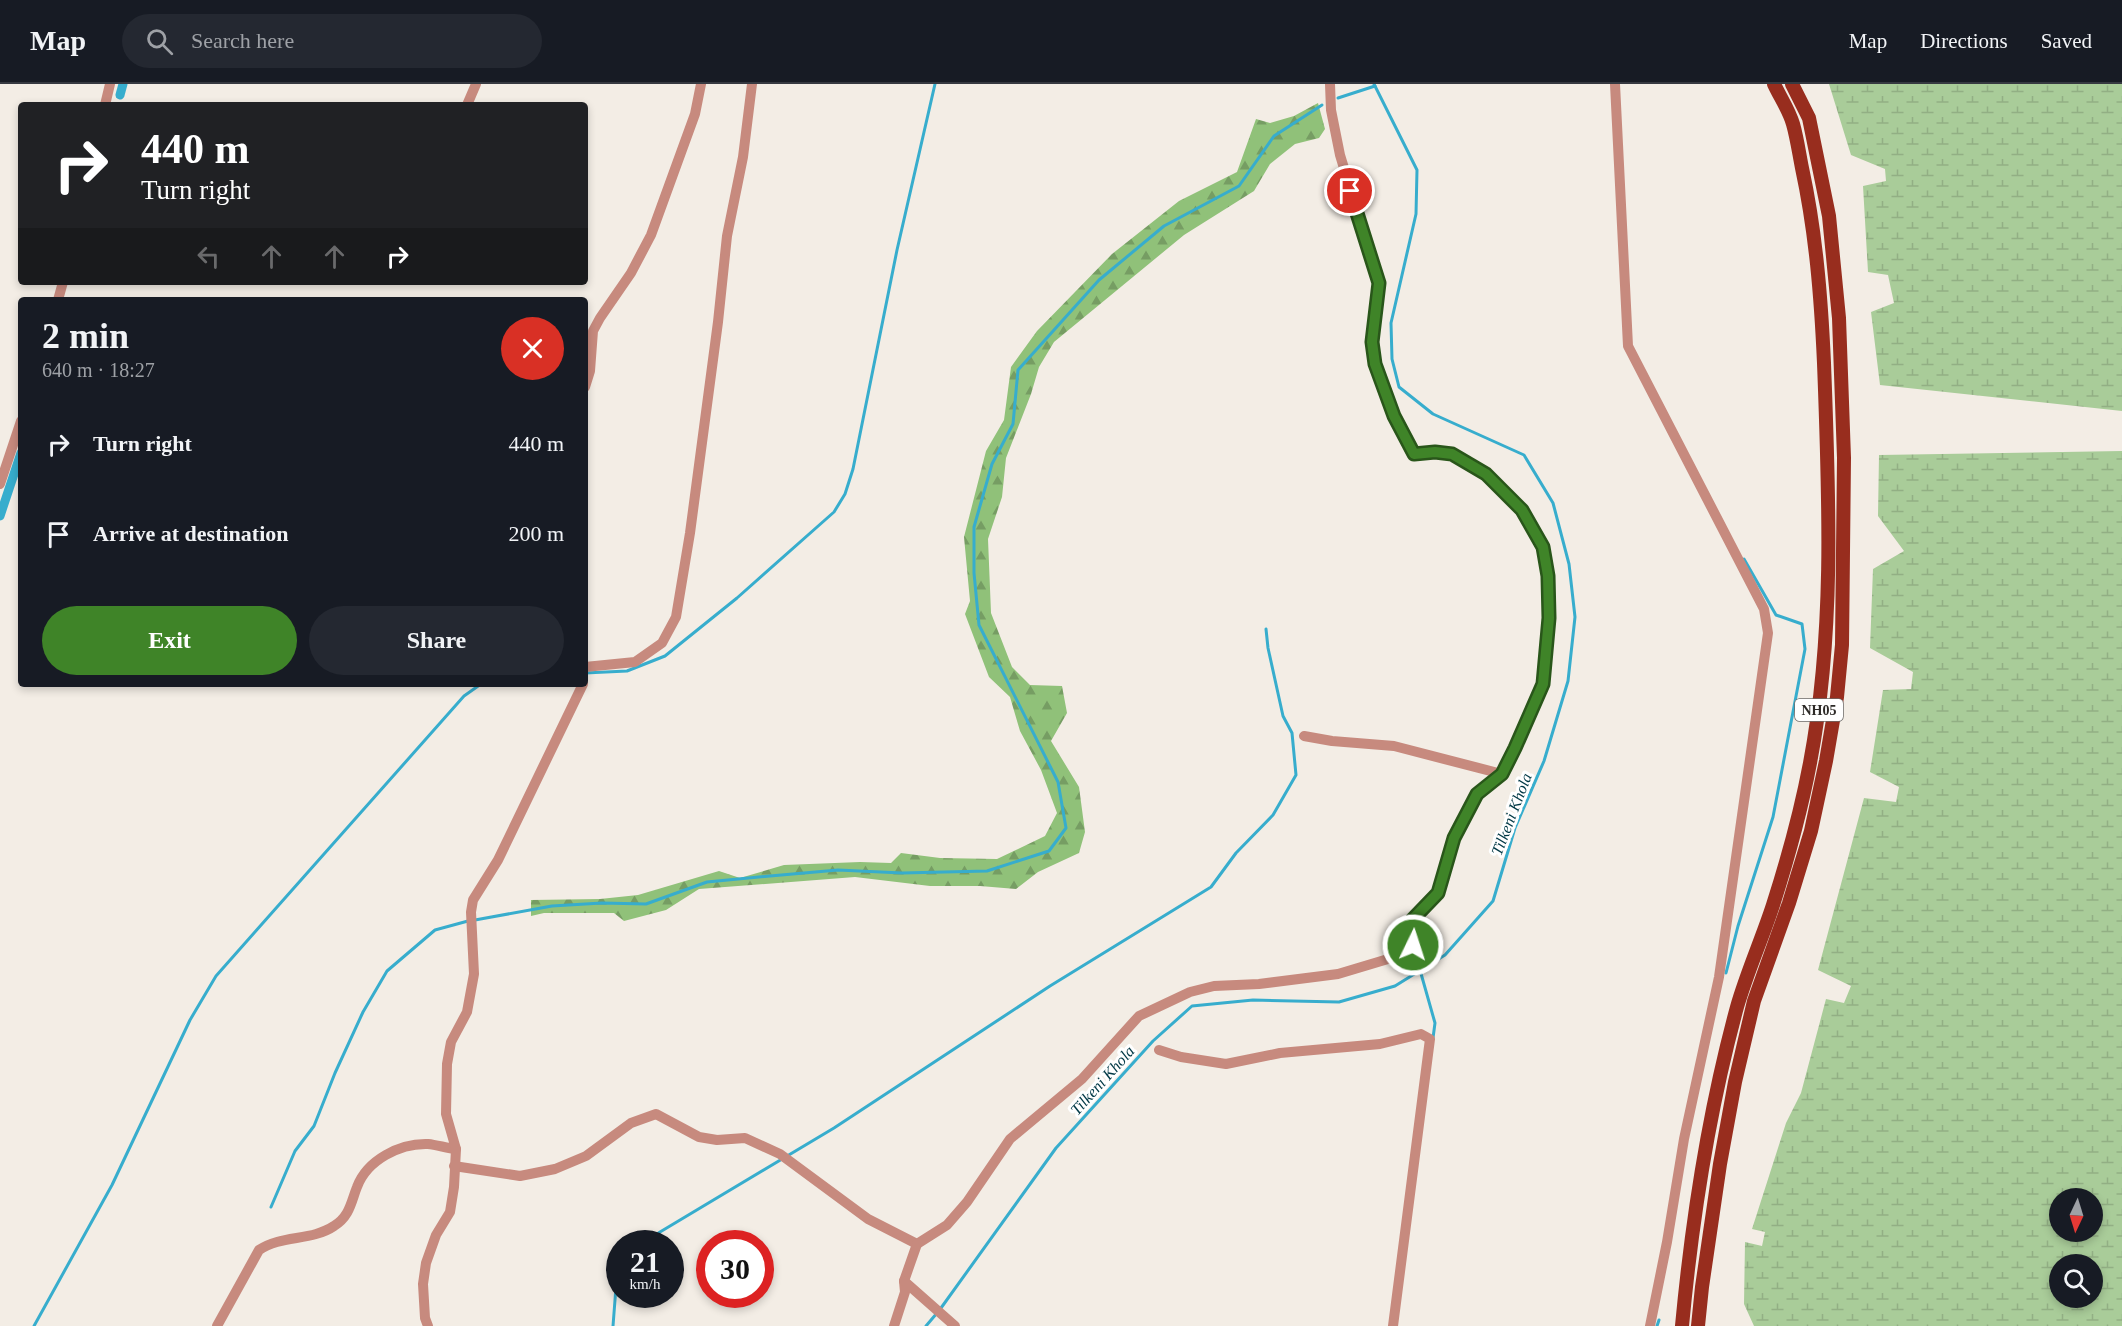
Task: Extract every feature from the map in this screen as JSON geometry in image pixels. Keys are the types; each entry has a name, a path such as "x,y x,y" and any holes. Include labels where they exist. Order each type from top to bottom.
{"main road":[{"name":"NH05","path":"1682,1326 1703,1167 1718,1086 1738,1004 1773,906 1794,834 1810,764 1826,648 1828,461 1822,321 1814,231 1793,122 1774,84"},
{"name":"NH05","path":"1698,1326 1720,1164 1734,1082 1754,1001 1789,903 1811,831 1832,729 1842,645 1844,458 1836,284 1830,216 1809,118 1792,84"}],"street":[{"path":"106,102 110,84"},
{"path":"468,102 476,84"},
{"path":"588,377 593,332 631,273 651,235 695,114 701,84"},
{"path":"588,668 635,662 662,643 676,617 690,533 727,236 743,157 752,84"},
{"path":"894,1326 905,1292 903,1281 917,1244 947,1225 967,1202 1010,1139 1082,1079 1139,1016 1190,992 1214,986 1259,984 1338,974 1388,959 1413,945 1412,920 1438,893 1454,838 1477,794 1502,774 1543,684 1549,618 1548,576 1543,547 1522,510 1486,474 1452,454 1435,452 1414,454 1394,416 1375,364 1372,342 1379,283 1340,156 1331,110 1330,84"},
{"path":"1615,84 1628,346 1764,609 1768,633 1719,977 1684,1139 1650,1326"},
{"path":"0,484 18,430"},
{"path":"428,1326 425,1318 423,1284 426,1263 436,1235 450,1212 454,1187 456,1149 446,1114 447,1064 451,1042 467,1012 474,974 471,927 473,900 498,860 582,687"},
{"path":"1304,736 1332,741 1394,746 1502,774"},
{"path":"1159,1050 1181,1057 1226,1064 1280,1053 1380,1044 1421,1034 1430,1039 1393,1326"},
{"path":"454,1166 520,1176 555,1169 586,1156 631,1123 656,1114 699,1137 717,1140 745,1138 780,1154 868,1219 917,1244"},
{"path":"217,1326 259,1250 268,1244 313,1235 334,1226 347,1214 357,1186 368,1168 384,1156 405,1147 428,1144 456,1149"},
{"path":"903,1281 955,1326"}],"green space":[{"path":"1829,84 2122,84 2122,411 1880,385 1871,312 1894,303 1888,275 1868,272 1863,186 1886,181 1885,169 1851,155"},
{"path":"1318,103 1325,129 1319,138 1295,144 1270,164 1254,191 1184,235 1054,342 1039,367 1006,458 1002,497 988,539 991,613 1012,667 1030,685 1062,686 1067,713 1051,741 1079,787 1085,832 1079,853 1038,872 1016,889 930,886 855,877 699,889 666,910 624,921 614,913 544,913 531,916 531,900 600,899 638,895 719,871 740,878 784,865 891,863 901,853 940,858 997,859 1045,836 1057,813 1041,770 1020,731 1010,697 989,677 965,614 970,601 964,537 986,451 1004,420 1011,367 1037,331 1112,254 1179,201 1237,172 1256,119 1270,123 1294,116"},
{"path":"2122,451 2122,1326 1754,1326 1744,1304 1745,1242 1762,1246 1765,1232 1752,1229 1786,1123 1801,1093 1826,999 1844,1003 1851,986 1818,970 1864,798 1896,802 1899,787 1870,772 1883,690 1911,689 1913,672 1870,648 1873,569 1904,551 1878,516 1879,455"}],"waterway":[{"path":"120,95 123,84"},
{"path":"588,673 627,671 665,656 737,598 834,512 845,494 853,469 897,250 935,84"},
{"name":"Tilkeni Khola","path":"941,1308 1056,1148 1153,1041 1192,1006 1253,1000 1339,1002 1395,986 1445,955 1493,901 1515,828 1544,761 1568,681 1575,617 1569,564 1553,503 1524,455 1433,414 1399,387 1392,359 1391,323 1416,214 1417,170 1374,84"},
{"path":"1338,98 1375,86"},
{"path":"475,920 552,906 602,903 646,904 707,882 838,870 902,873 987,871 1049,851 1066,828 1058,782 979,625 974,573 974,527 992,464 1013,424 1018,370 1099,280 1164,226 1239,186 1274,136 1322,105"},
{"path":"0,516 18,462"},
{"path":"1726,973 1738,926 1773,817 1805,649 1802,624 1776,615 1744,559"},
{"path":"663,1230 834,1128 1050,986 1211,887 1236,853 1273,815 1296,775 1292,733 1283,716 1266,629"},
{"path":"34,1326 112,1185 190,1020 216,976 464,696 477,687"},
{"path":"271,1207 295,1151 314,1126 363,1012 387,971 435,930 468,921"},
{"path":"1420,970 1435,1023 1433,1038"},
{"path":"613,1326 614,1308"},
{"name":"Tilkeni Khola","path":"926,1326 937,1313"},
{"path":"1657,1326 1659,1320"}],"route":[{"path":"1350,191 1379,283 1372,342 1375,364 1394,416 1414,454 1435,452 1452,454 1486,474 1522,510 1543,547 1548,576 1549,618 1543,684 1502,774 1477,794 1454,838 1438,893 1412,920 1413,945"}]}
